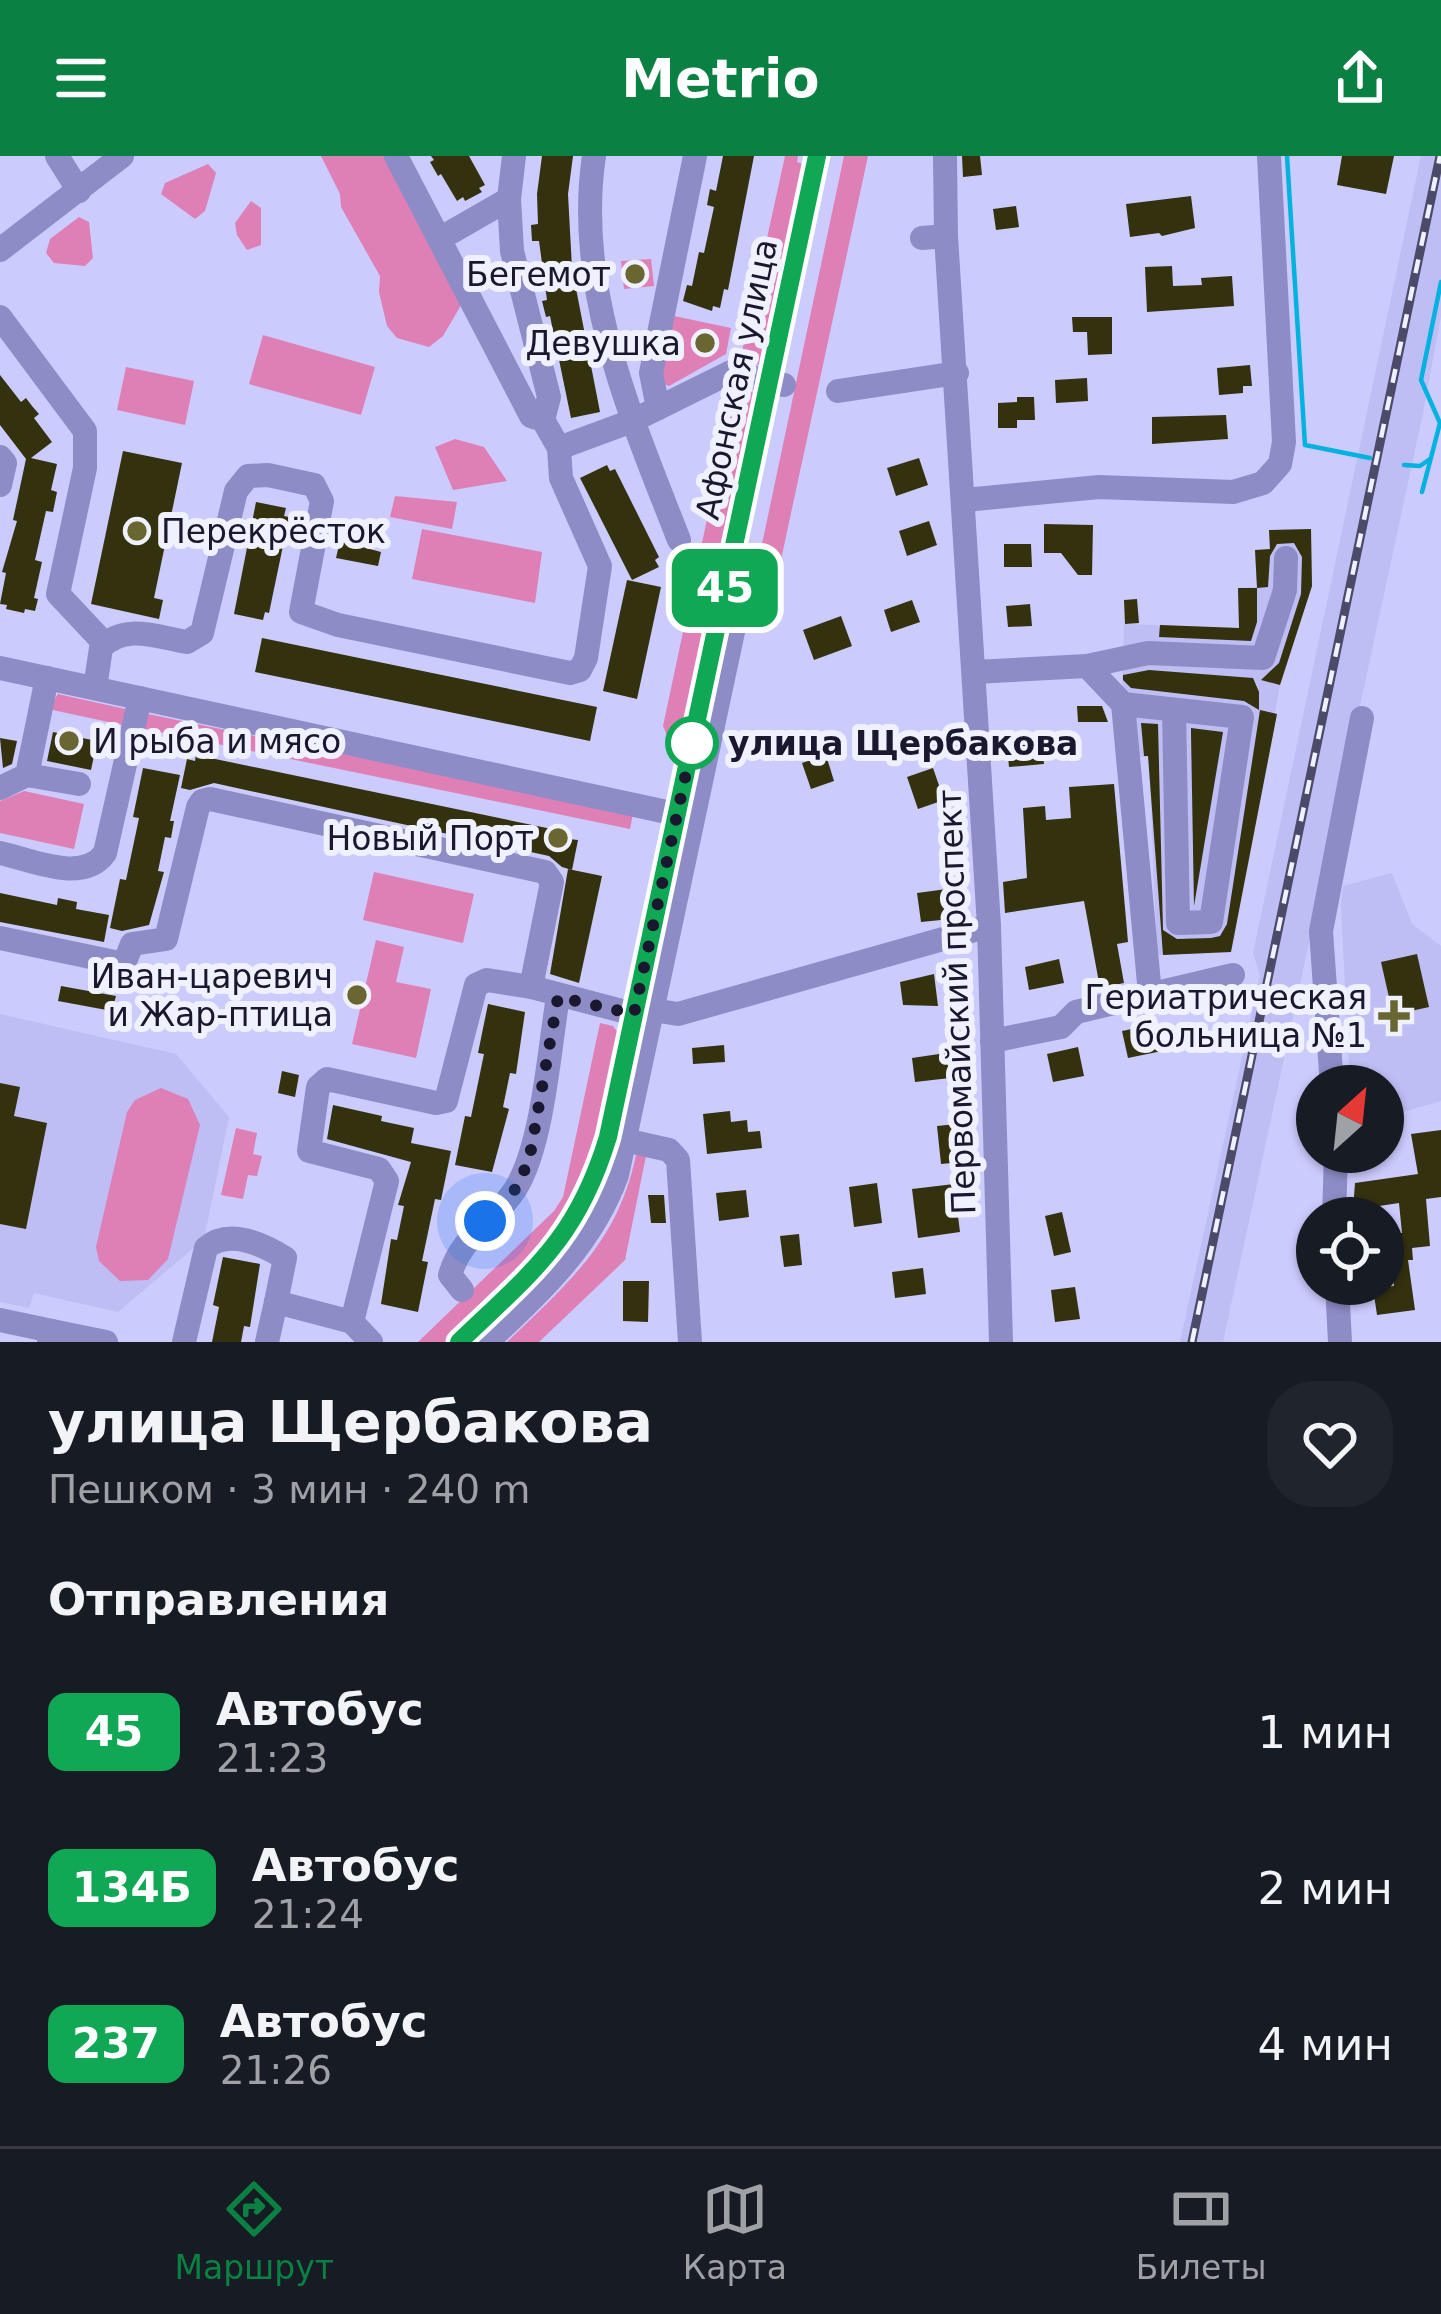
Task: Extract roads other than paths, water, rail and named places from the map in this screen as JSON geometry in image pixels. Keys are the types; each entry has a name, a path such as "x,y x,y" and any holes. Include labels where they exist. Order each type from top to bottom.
{"street":[{"path":"56,156 79,191"},
{"path":"0,250 122,156"},
{"path":"95,688 104,643 125,633 187,642 198,638 236,491 248,476 259,475 314,485 320,491 301,612 338,626 571,673 580,670 586,658 600,566 561,478 559,448 543,421 531,416 396,156"},
{"path":"498,156 512,179 512,251 549,397 543,421"},
{"path":"594,156 590,186 595,277 613,362 679,541"},
{"path":"658,408 650,373 695,156"},
{"name":"Афонская улица","path":"487,1342 560,1274 609,1197 617,1139 777,383 817,156"},
{"name":"Афонская улица","path":"777,383 833,156"},
{"name":"Первомайский проспект","path":"945,156 934,237 957,373 965,500 989,926 1001,1342"},
{"path":"965,500 1099,488 1233,492 1263,482 1280,464 1285,442 1269,156"},
{"path":"441,238 512,179"},
{"path":"0,317 86,431 85,468 58,594 104,643"},
{"path":"559,448 632,421 731,372 777,383"},
{"path":"838,391 957,373"},
{"path":"0,458 5,463 0,485"},
{"path":"975,672 1087,666 1148,653 1263,658 1285,590 1286,559"},
{"path":"1087,666 1124,704 1242,717 1211,922 1178,922 1174,710"},
{"path":"0,668 686,816"},
{"path":"27,775 47,678"},
{"path":"0,854 81,871 96,866 105,853 140,698"},
{"path":"1124,704 1150,994"},
{"path":"1331,1065 1321,931 1362,718"},
{"path":"0,788 27,775 79,784"},
{"path":"0,938 124,964 132,944 166,939 198,807 210,800 550,876 531,988"},
{"path":"352,1322 387,1181 379,1169 309,1151 318,1087 327,1079 436,1103 446,1101 476,985 487,980 558,997 678,1014 989,926"},
{"path":"992,1041 1061,1027 1076,1012 1233,975"},
{"path":"462,1290 450,1276 457,1251 514,1191 529,1161 558,997"},
{"path":"617,1139 669,1150 677,1160 690,1342"},
{"name":"Афонская улица","path":"459,1342 566,1234 617,1139"},
{"path":"184,1342 206,1248 226,1238 263,1245 285,1258 267,1342"},
{"path":"276,1302 352,1322 371,1342"},
{"path":"1337,1305 1340,1342"},
{"path":"0,1320 51,1336 106,1342"}],"waterway":[{"path":"1287,156 1305,445 1370,458"},
{"path":"1422,492 1440,423 1421,380 1441,282"},
{"path":"1404,465 1420,466 1430,459"}],"railway":[{"path":"1192,1342 1440,156"}],"place":[{"name":"Бегемот","path":"635,274"},
{"name":"Девушка","path":"705,343"},
{"name":"Перекрёсток","path":"137,531"},
{"name":"И рыба и мясо","path":"69,741"},
{"name":"улица Щербакова","path":"692,743"},
{"name":"Новый Порт","path":"558,838"},
{"name":"Иван-царевич и Жар-птица","path":"357,995"},
{"name":"Гериатрическая больница №1","path":"1394,1016"}]}
